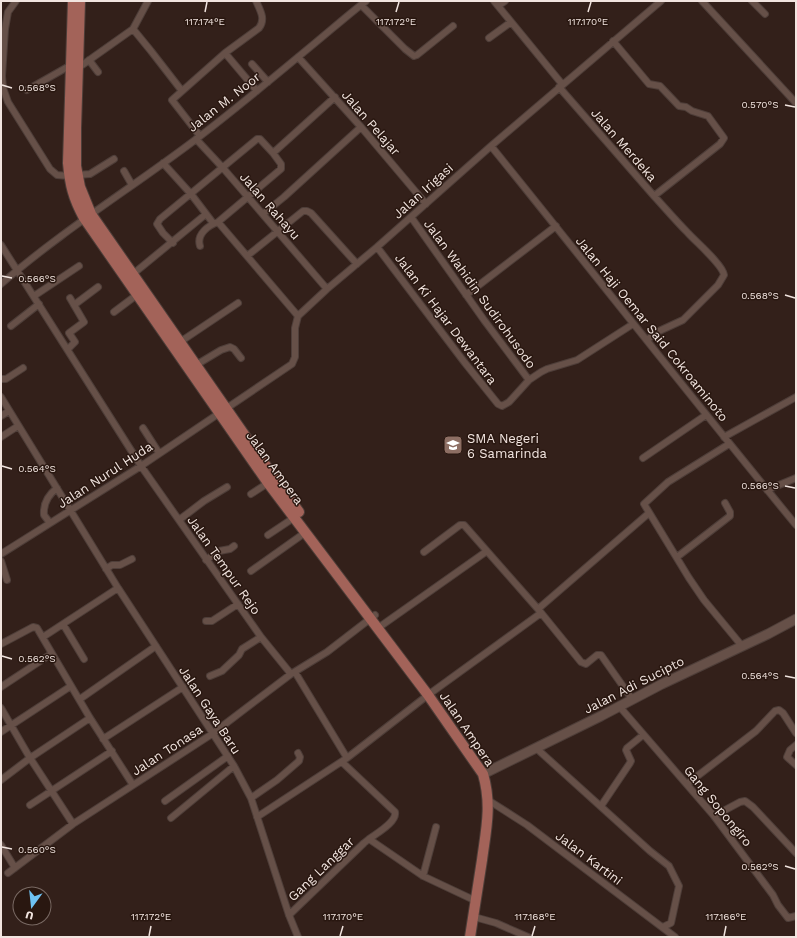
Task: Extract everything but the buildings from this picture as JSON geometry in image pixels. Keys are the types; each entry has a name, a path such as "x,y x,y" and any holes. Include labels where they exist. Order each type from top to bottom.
{"main road":[{"name":"Jalan Ampera","path":"76,3 74,67 69,106 73,176 71,189 78,206 133,274 196,365 268,483 373,617"},
{"name":"Jalan Ampera","path":"87,216 138,294 280,486 486,773 487,788 491,801 491,829 475,937"},
{"name":"Jalan Ampera","path":"470,937 491,801"}],"street":[{"path":"16,1 8,12 5,29 2,76 8,102 50,169 57,175 73,176 90,174 114,159"},
{"path":"27,90 89,60 133,29 148,1"},
{"path":"133,29 182,91 225,53 259,28 262,24 263,17 256,1"},
{"name":"Jalan Merdeka","path":"494,1 561,86 654,196 720,144 724,138 708,116 692,111 686,107 679,106 660,86 649,84 613,41"},
{"path":"498,6 505,1"},
{"name":"Jalan Irigasi","path":"298,316 327,289 412,219 426,204 491,146 661,1"},
{"path":"702,1 796,103"},
{"path":"752,1 765,14"},
{"path":"364,3 405,49 414,56 453,26"},
{"name":"Jalan M. Noor","path":"1,284 87,216 105,206 198,137 257,91 364,3"},
{"path":"489,38 511,22"},
{"path":"225,53 257,91"},
{"name":"Jalan Pelajar","path":"298,57 335,97 426,204"},
{"path":"89,60 98,72"},
{"path":"252,64 268,82"},
{"name":"Jalan Rahayu","path":"182,91 173,99 172,102 223,168 327,289"},
{"path":"273,153 335,97"},
{"path":"263,214 284,197 361,127"},
{"path":"173,243 160,230 157,222 258,139 260,140 273,153 281,164 281,169 200,236 200,246"},
{"name":"Jalan Haji Oemar Said Cokroaminoto","path":"491,146 729,444 796,525"},
{"path":"163,163 191,194 206,214 247,256 298,316 295,328 296,353 294,361 287,368 223,410"},
{"path":"124,171 132,185"},
{"path":"647,340 658,332 683,320 718,285 724,275 720,266 687,233 654,196"},
{"path":"247,256 303,211 307,211 311,213 357,264"},
{"path":"133,274 173,243 206,214"},
{"name":"Jalan Wahidin Sudirohusodo","path":"412,219 466,295 530,380"},
{"path":"466,295 556,226"},
{"name":"Jalan Tempur Rejo","path":"1,245 141,466 206,560 262,637 293,673 345,760"},
{"name":"Jalan Ki Hajar Dewantara","path":"377,247 498,404 504,406 530,380"},
{"path":"34,296 78,266"},
{"path":"74,305 98,287"},
{"path":"114,312 138,294"},
{"path":"61,338 84,322 70,298"},
{"path":"180,342 238,303"},
{"path":"11,326 39,304"},
{"path":"530,380 548,369 577,360 633,324"},
{"path":"68,349 75,342 69,333"},
{"path":"196,365 221,350 230,347 234,349 241,358"},
{"path":"1,379 6,379 23,368"},
{"name":"Jalan Gaya Baru","path":"1,397 106,569 234,766 251,798 289,915 298,937"},
{"path":"724,437 796,397"},
{"name":"Jalan Nurul Huda","path":"1,554 50,523 72,514 223,410"},
{"path":"1,416 10,411"},
{"path":"643,458 706,415"},
{"path":"1,437 18,426"},
{"path":"143,428 159,453"},
{"path":"729,444 660,488 644,504 704,600 742,646"},
{"path":"768,490 796,478"},
{"path":"250,494 268,483"},
{"path":"179,520 227,486"},
{"path":"50,523 44,515 44,507 49,494 57,488"},
{"path":"677,557 730,516 730,512 725,503"},
{"path":"257,817 345,760 539,611 649,514"},
{"path":"268,535 294,517"},
{"path":"424,552 462,525 465,526 581,662 586,664 597,655 601,655 632,699"},
{"path":"251,571 306,532"},
{"path":"206,560 219,551 230,549 234,546"},
{"path":"380,627 487,551"},
{"path":"106,569 112,565 120,565 132,559"},
{"path":"1,561 7,580"},
{"path":"43,638 118,588"},
{"path":"206,620 212,621 238,604"},
{"name":"Jalan Tonasa","path":"8,873 72,824 212,734 293,673 327,652 373,617"},
{"name":"Jalan Adi Sucipto","path":"486,773 632,699 796,619"},
{"path":"63,624 84,659"},
{"path":"1,644 33,627 37,628 90,718 133,785"},
{"path":"210,676 222,670 239,655 242,649 262,637"},
{"path":"80,699 156,646"},
{"path":"1,687 51,654"},
{"path":"1,732 71,686"},
{"path":"104,738 183,687"},
{"name":"Gang Sopongiro","path":"619,706 714,816 773,895 778,906 788,918 796,916"},
{"path":"1,708 30,758 72,824"},
{"path":"687,784 756,731 775,711 779,710 783,713 796,733"},
{"path":"1,780 30,758 90,718"},
{"path":"601,806 631,761 626,750 627,748 643,735"},
{"path":"796,745 790,750 787,757 796,765"},
{"path":"536,748 650,851 669,866 679,889 671,921 663,928"},
{"path":"30,805 112,751"},
{"path":"251,798 277,780 299,761 300,757 298,753"},
{"path":"165,801 228,756"},
{"name":"Gang Langgar","path":"289,915 369,839 393,821 396,816 395,812 345,760"},
{"path":"171,818 234,766"},
{"name":"Jalan Kartini","path":"491,801 527,825 675,937"},
{"path":"714,816 740,802 745,801 753,807 796,853"},
{"path":"423,876 436,827"},
{"path":"369,839 423,876 476,901"},
{"path":"1,845 15,868"},
{"path":"478,918 496,923 528,937"}],"place":[{"name":"SMA Negeri 6 Samarinda","path":"453,445"}]}
